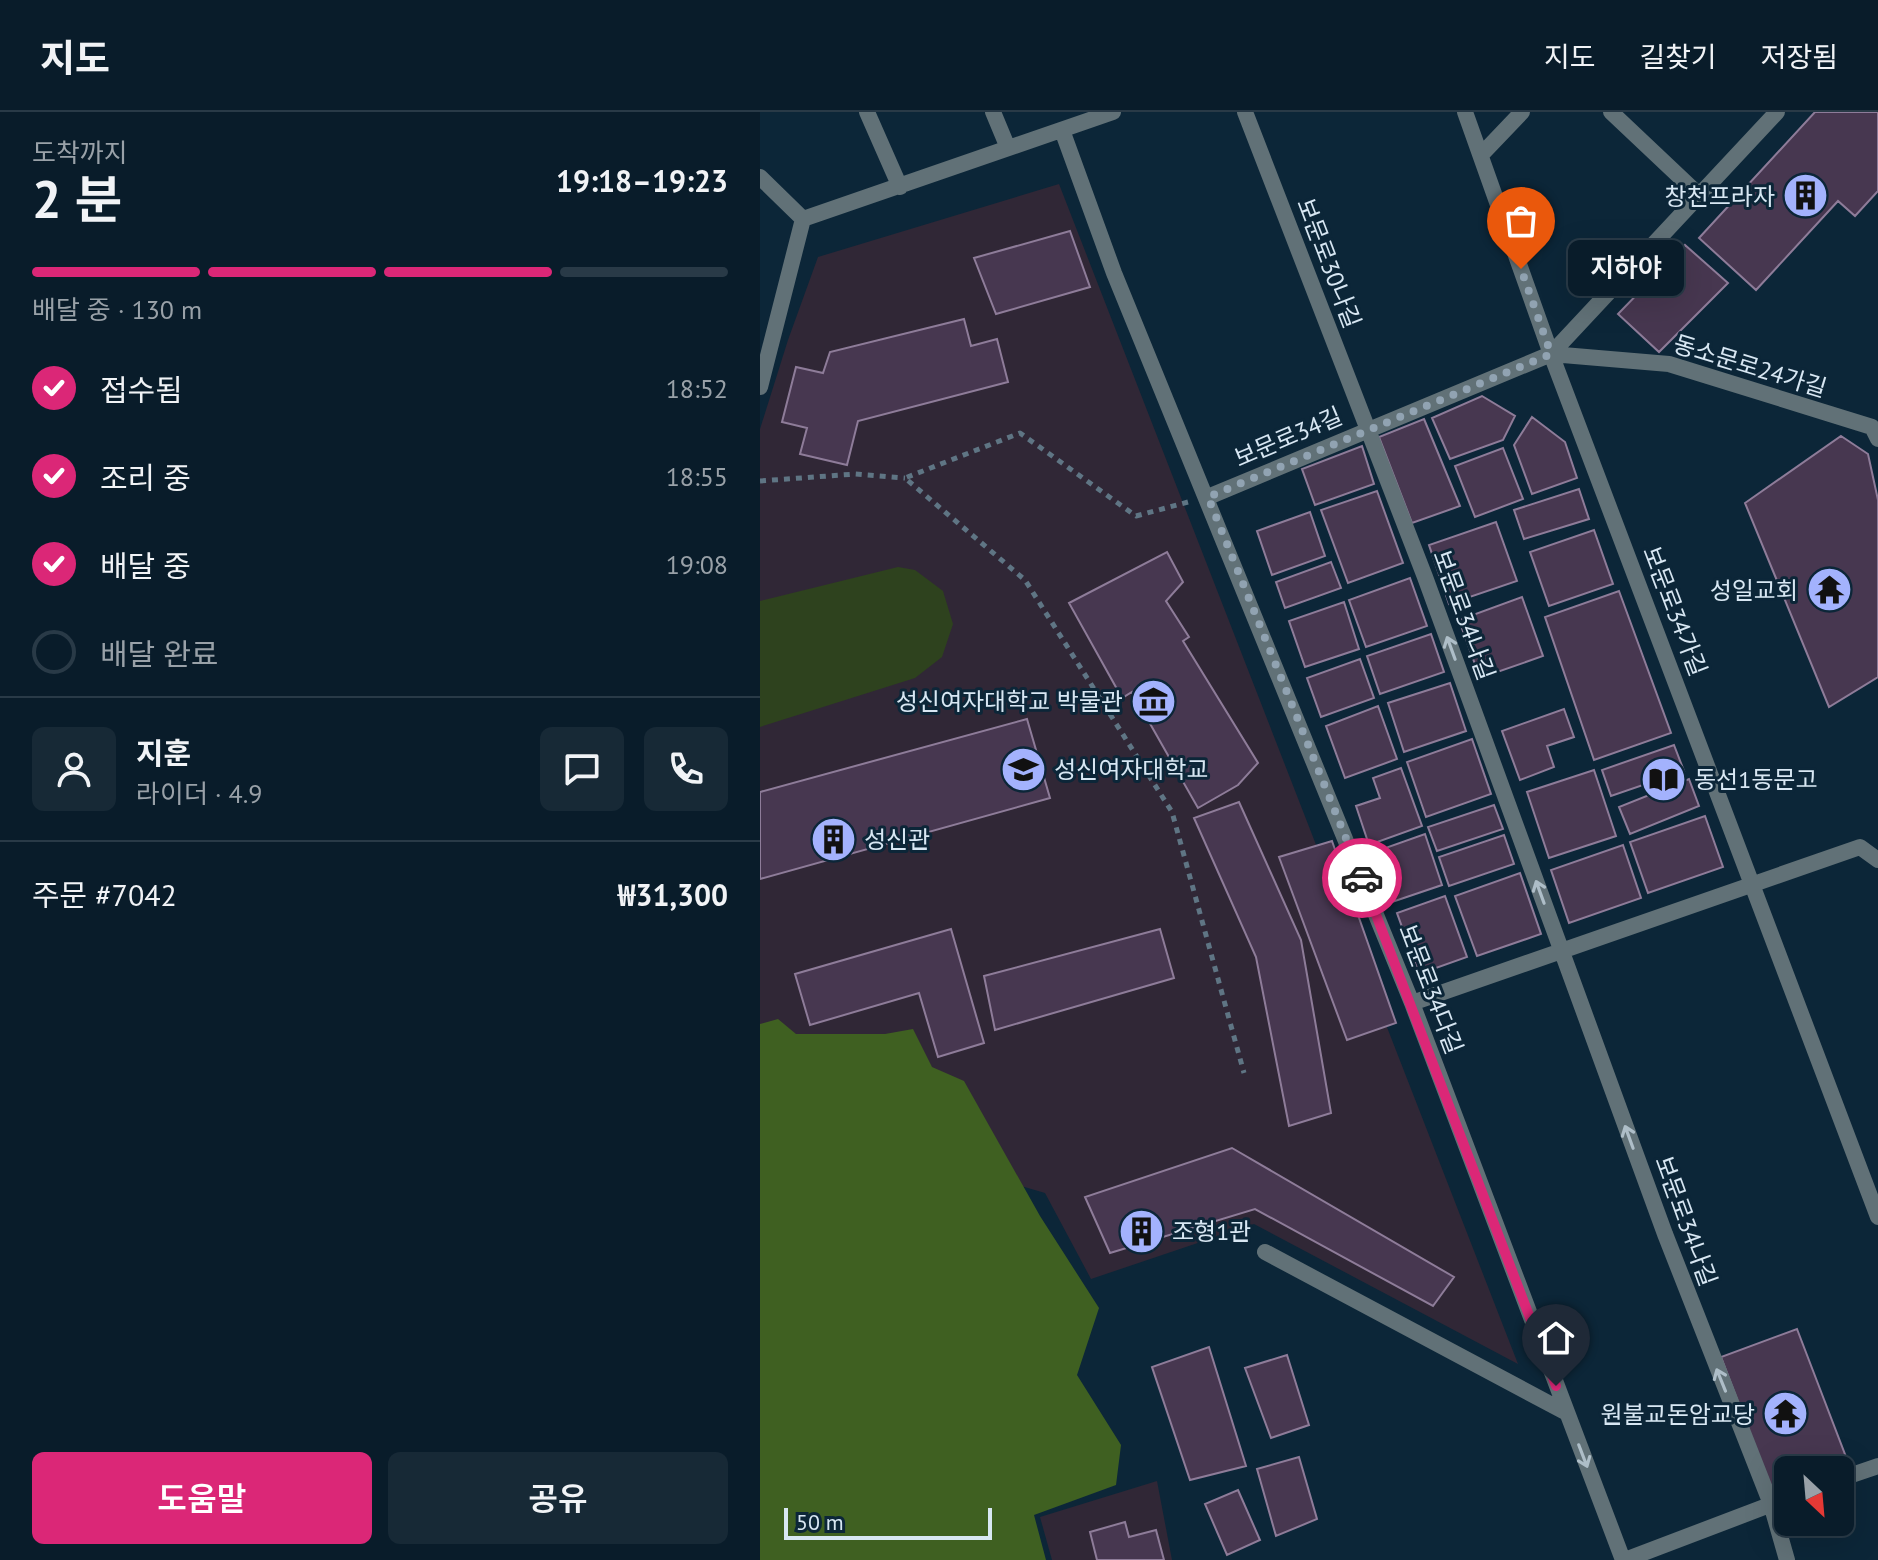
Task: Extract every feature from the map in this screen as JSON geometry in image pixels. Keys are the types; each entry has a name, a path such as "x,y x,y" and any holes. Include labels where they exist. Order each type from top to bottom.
{"street":[{"path":"867,112 900,187"},
{"path":"993,112 1008,148"},
{"path":"803,219 1113,112"},
{"name":"보문로30나길","path":"1245,112 1368,430"},
{"name":"보문로34가길","path":"1465,112 1551,354 1878,1217"},
{"path":"1481,155 1522,112"},
{"path":"1611,112 1700,196"},
{"name":"보문로34길","path":"1208,497 1551,354 1700,196 1771,114"},
{"path":"1062,130 1114,273 1208,497"},
{"path":"760,177 803,219"},
{"path":"760,387 765,349 803,219"},
{"name":"동소문로24가길","path":"1551,354 1669,364 1876,428"},
{"name":"보문로34나길","path":"1368,430 1425,577 1696,1316 1771,1504 1787,1560"},
{"name":"보문로34다길","path":"1208,497 1412,1003 1624,1560"},
{"path":"1412,1003 1860,847 1878,860"},
{"path":"1265,1252 1567,1413"},
{"path":"1854,1474 1878,1466"},
{"path":"1624,1560 1774,1503"}],"path":[{"path":"760,481 855,474 905,478 1020,433 1136,516 1208,497"},
{"path":"905,478 1025,580 1172,812 1244,1073"}],"shaded area":[{"name":"성신여자대학교","path":"1059,184 1518,1364 1254,1224 1091,1279 1045,1193 760,1109 760,429 788,340 818,257"},
{"path":"1157,1481 1172,1560 1052,1560 1040,1517"}],"green space":[{"path":"898,567 915,570 943,591 953,624 942,657 915,678 760,727 760,601"},
{"path":"778,1019 796,1034 885,1034 913,1029 932,1067 964,1081 1040,1216 1099,1308 1077,1375 1121,1445 1116,1485 1034,1515 1046,1560 760,1560 760,1024"}],"building":[{"name":"창천프라자","path":"1815,112 1878,112 1878,191 1855,216 1838,201 1756,290 1699,238"},
{"path":"1070,231 1090,287 996,314 974,258"},
{"path":"1685,245 1728,283 1659,352 1618,314"},
{"path":"964,319 971,346 997,339 1008,382 858,421 847,465 800,454 807,428 782,422 796,367 823,373 830,352"},
{"path":"1482,396 1515,416 1503,440 1450,459 1432,418"},
{"path":"1532,417 1565,442 1577,478 1532,494 1514,445"},
{"path":"1424,419 1460,506 1412,523 1379,437"},
{"name":"성일교회","path":"1841,436 1868,454 1878,500 1878,677 1829,707 1745,503"},
{"path":"1362,446 1374,484 1315,505 1302,469"},
{"path":"1503,448 1523,499 1475,517 1455,466"},
{"path":"1579,489 1589,519 1524,539 1514,510"},
{"path":"1377,491 1403,563 1348,583 1321,510"},
{"path":"1310,512 1325,556 1272,575 1257,531"},
{"path":"1496,522 1517,581 1449,604 1429,545"},
{"path":"1594,530 1613,584 1549,606 1530,552"},
{"path":"1167,552 1183,582 1166,601 1189,637 1183,641 1258,763 1238,785 1198,808 1132,692 1122,698 1069,603"},
{"path":"1331,562 1341,588 1285,608 1276,582"},
{"path":"1410,578 1427,626 1366,647 1349,600"},
{"path":"1619,591 1671,733 1594,760 1545,617"},
{"path":"1522,597 1543,656 1480,678 1459,620"},
{"path":"1344,602 1359,649 1305,667 1289,621"},
{"path":"1431,634 1444,672 1380,694 1367,656"},
{"path":"1360,659 1374,698 1321,717 1307,678"},
{"path":"1450,683 1466,731 1404,752 1388,703"},
{"path":"1378,706 1397,759 1345,778 1326,726"},
{"path":"1564,709 1574,737 1547,746 1554,767 1520,780 1502,731"},
{"name":"성신관","path":"1027,719 1050,798 760,879 760,792"},
{"path":"1472,739 1491,794 1426,817 1407,762"},
{"path":"1674,745 1684,771 1611,796 1602,770"},
{"path":"1401,768 1422,826 1369,845 1356,806 1380,798 1373,778"},
{"path":"1594,770 1616,836 1549,858 1527,792"},
{"path":"1689,779 1699,806 1630,834 1619,807"},
{"path":"1239,802 1301,940 1331,1113 1289,1126 1256,957 1194,818"},
{"path":"1494,805 1503,829 1437,851 1428,827"},
{"path":"1705,816 1723,867 1648,893 1630,842"},
{"path":"1425,834 1442,885 1392,902 1374,852"},
{"path":"1504,835 1514,864 1449,886 1439,857"},
{"path":"1332,841 1396,1023 1347,1040 1279,857"},
{"path":"1623,845 1641,898 1569,923 1551,870"},
{"path":"1520,873 1541,934 1477,956 1455,896"},
{"path":"1445,896 1467,957 1419,974 1397,913"},
{"path":"951,929 984,1043 938,1057 919,993 810,1025 795,974"},
{"path":"1160,929 1174,978 995,1030 984,976"},
{"name":"조형1관","path":"1232,1148 1454,1277 1433,1306 1255,1209 1110,1253 1085,1197"},
{"name":"원불교돈암교당","path":"1797,1329 1846,1456 1774,1456 1774,1497 1721,1357"},
{"path":"1209,1347 1246,1466 1190,1480 1152,1367"},
{"path":"1287,1355 1309,1425 1271,1438 1245,1368"},
{"path":"1299,1457 1317,1519 1276,1536 1257,1469"},
{"path":"1238,1490 1260,1540 1227,1555 1205,1504"},
{"path":"1125,1522 1129,1537 1156,1530 1164,1560 1097,1560 1090,1532"}],"way so far":[{"path":"1362,878 1208,497 1551,354 1521,269"}],"place":[{"name":"창천프라자","path":"1806,196"},
{"name":"지하야","path":"1521,269"},
{"name":"성일교회","path":"1829,590"},
{"name":"성신여자대학교 박물관","path":"1154,701"},
{"name":"성신여자대학교","path":"1023,769"},
{"name":"동선1동문고","path":"1663,779"},
{"name":"성신관","path":"833,839"},
{"name":"조형1관","path":"1141,1231"},
{"name":"원불교돈암교당","path":"1786,1414"}],"route":[{"path":"1362,878 1556,1386"}]}
